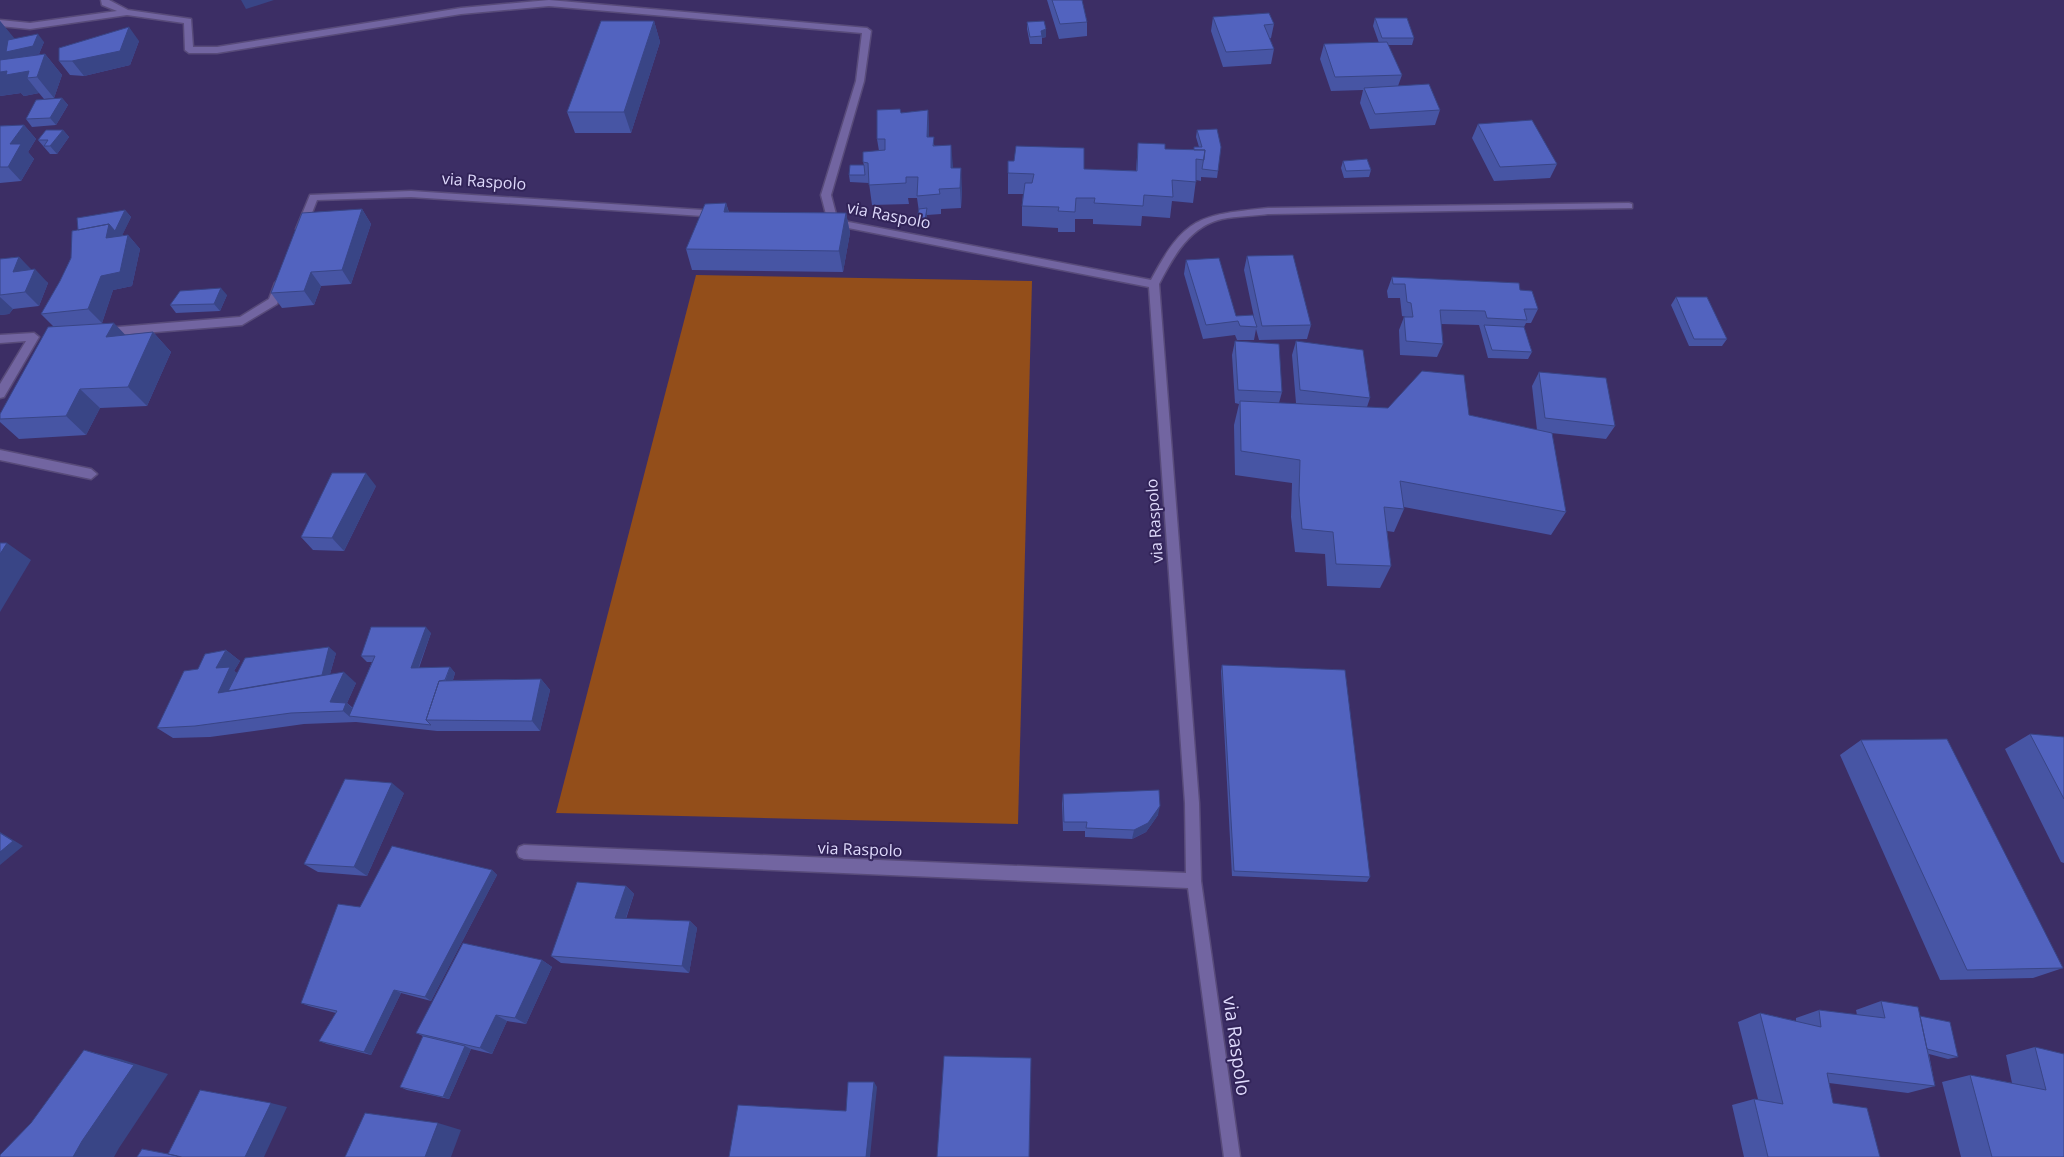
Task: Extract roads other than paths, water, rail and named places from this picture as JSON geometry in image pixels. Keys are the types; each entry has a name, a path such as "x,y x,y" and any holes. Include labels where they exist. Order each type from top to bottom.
{"street":[{"path":"105,0 105,3 128,12 188,21 189,50 208,50 461,11 549,3 867,31 860,81 826,195 834,222"},
{"path":"0,23 30,26 128,12"},
{"name":"via Raspolo","path":"296,240 313,197 411,194 730,215"},
{"path":"1154,284 1170,253 1198,225 1216,217 1268,211 1629,206"},
{"name":"via Raspolo","path":"818,220 1154,284 1192,793 1194,881 1232,1157"},
{"path":"95,333 242,320 273,301 283,275"},
{"path":"0,339 45,336"},
{"path":"0,394 34,337"},
{"path":"0,455 91,474"},
{"name":"via Raspolo","path":"524,852 1194,881"}]}
